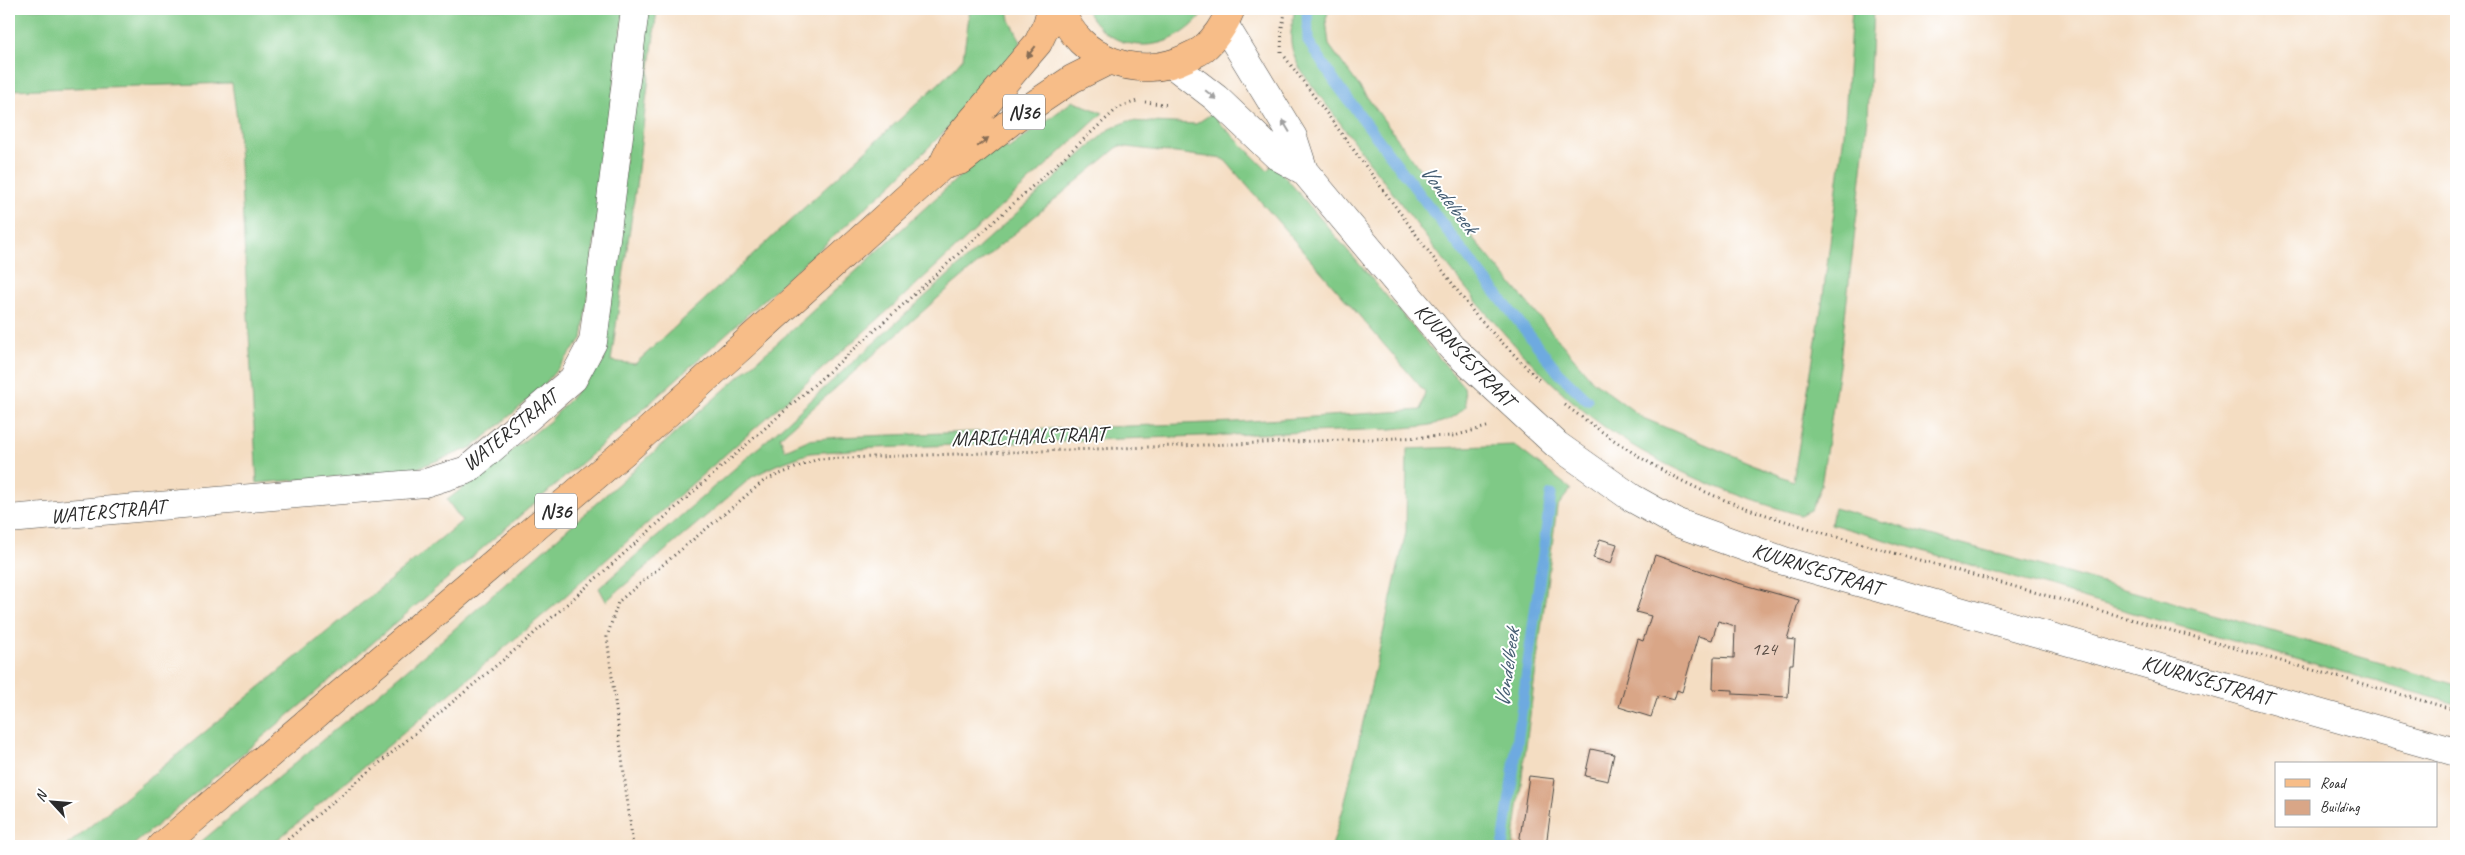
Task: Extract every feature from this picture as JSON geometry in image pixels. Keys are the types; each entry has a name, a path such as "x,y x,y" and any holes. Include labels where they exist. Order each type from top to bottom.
{"main road":[{"name":"N36","path":"162,846 631,446 942,166 953,143 1038,43 1047,24 1051,9"},
{"path":"1061,9 1065,20 1083,44 1108,61 1140,69 1173,65 1203,50 1227,17"},
{"name":"N36","path":"942,166 962,160 1023,112 1072,80 1108,61"}],"street":[{"name":"WATERSTRAAT","path":"9,519 425,483 467,470 573,379 593,342 635,9"},
{"name":"KUURNSESTRAAT","path":"1227,17 1253,71 1292,137 1304,171 1452,348 1523,416 1557,445 1632,498 1675,522 1784,561 2456,752"},
{"name":"KUURNSESTRAAT","path":"1173,65 1216,98 1277,156 1304,171"}],"path":[{"path":"1286,9 1280,51 1478,317 1542,384"},
{"path":"1253,71 1280,51"},
{"path":"280,846 521,645 861,343 1118,108 1134,101 1180,106 1199,104 1216,98"},
{"path":"1563,403 1618,444 1652,464 1698,488 1762,513 1830,535 2456,710"},
{"name":"MARICHAALSTRAAT","path":"633,846 607,637 618,602 765,480 818,459 1454,436 1523,416"}],"green space":[{"path":"9,9 624,9 582,339 539,391 473,447 407,472 257,483 238,127 232,83 9,90"},
{"path":"643,9 657,9 636,186 611,361 635,364 951,72 963,58 970,9 1008,9 1010,20 1021,42 1000,76 895,181 640,412 302,704 132,846 66,846 462,521 447,500 550,421 604,361 619,211"},
{"path":"1086,9 1206,9 1194,24 1179,35 1162,42 1145,45 1128,43 1112,37 1098,25"},
{"path":"1295,9 1329,9 1326,19 1329,45 1451,212 1593,381 1643,418 1793,481 1822,304 1844,134 1852,9 1873,9 1868,118 1840,360 1821,486 1811,510 1800,515 1711,485 1683,472 1628,443 1602,425 1554,385 1510,340 1469,292 1302,72 1294,56 1291,42"},
{"path":"1073,101 1103,113 883,315 562,599 270,846 196,846 442,640 794,328 998,141 1008,149"},
{"path":"1211,114 1267,170 1274,164 1464,387 1466,406 1459,413 1432,425 1391,429 876,448 810,453 776,465 752,477 606,601 599,588 776,432 1108,130 1128,121 1196,124","holes":["1119,146 1224,159 1425,392 1421,410 1235,422 838,437 808,440 785,450 780,437 955,283"]},
{"path":"1514,445 1571,489 1557,507 1513,846 1332,846 1344,806 1406,532 1407,449"},
{"path":"1834,508 2238,621 2456,685 2456,704 2147,617 1831,524"}],"building":[{"path":"1600,539 1617,544 1611,564 1593,558"},
{"path":"1655,555 1731,581 1799,600 1787,639 1795,640 1793,664 1790,664 1788,697 1733,694 1733,690 1713,689 1714,657 1734,658 1735,626 1718,621 1712,640 1698,636 1682,692 1677,690 1674,700 1658,696 1651,717 1619,707 1638,639 1643,641 1651,616 1636,612"},
{"path":"1591,749 1614,754 1608,781 1585,776"},
{"path":"1529,776 1555,779 1546,846 1514,846 1515,843 1519,844"}],"waterway":[{"name":"Vondelbeek","path":"1307,9 1308,41 1335,82 1449,233 1559,373 1587,400"},
{"name":"Vondelbeek","path":"1503,846 1551,495"}]}
